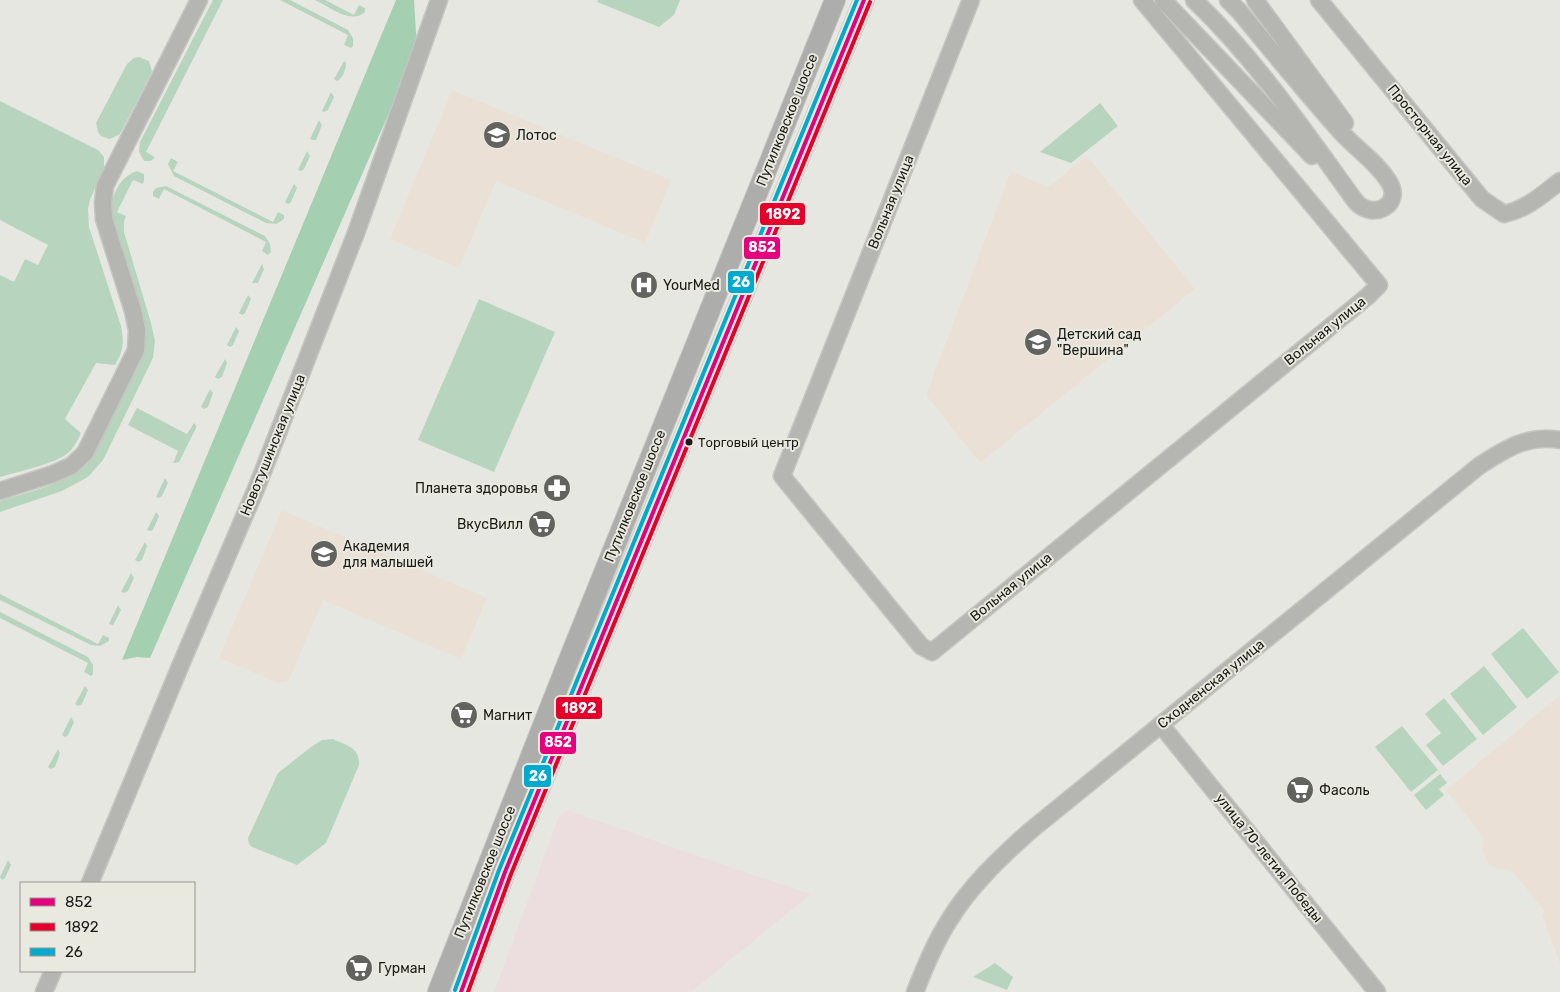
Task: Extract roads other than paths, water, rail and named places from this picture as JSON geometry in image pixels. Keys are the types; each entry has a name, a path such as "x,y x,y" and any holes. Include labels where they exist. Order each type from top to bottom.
{"main road":[{"name":"Путилковское шоссе","path":"438,992 568,662 835,0"},
{"name":"Путилковское шоссе","path":"460,992 505,872 864,0"}],"street":[{"path":"0,491 62,470 71,466 85,454 136,350 137,330 133,311 104,219 103,202 105,186 198,0"},
{"name":"Новотушинская улица","path":"90,882 256,489 356,233 439,0"},
{"name":"Вольная улица","path":"971,0 782,476 921,646 932,652 1368,296 1379,285 1142,0"},
{"path":"1163,0 1356,202 1366,210 1371,211 1377,211 1388,205 1392,188 1255,0"},
{"path":"1194,0 1221,26 1265,78 1356,202"},
{"path":"1228,0 1342,134 1378,169"},
{"name":"Просторная улица","path":"1318,0 1482,199 1504,214 1517,212 1528,206 1560,181"},
{"name":"Сходненская улица","path":"915,992 932,951 950,918 1003,856 1030,831 1479,466 1508,448 1525,441 1545,438 1560,440"},
{"name":"улица 70-летия Победы","path":"1161,725 1377,992"},
{"path":"44,992 53,972"}],"place":[{"name":"Лотос","path":"497,135"},
{"name":"YourMed","path":"644,285"},
{"name":"Детский сад \"Вершина\"","path":"1038,342"},
{"name":"Торговый центр","path":"689,442"},
{"name":"Планета здоровья","path":"557,488"},
{"name":"ВкусВилл","path":"542,524"},
{"name":"Академия для малышей","path":"324,554"},
{"name":"Магнит","path":"464,715"},
{"name":"Фасоль","path":"1300,790"},
{"name":"Гурман","path":"359,968"}]}
